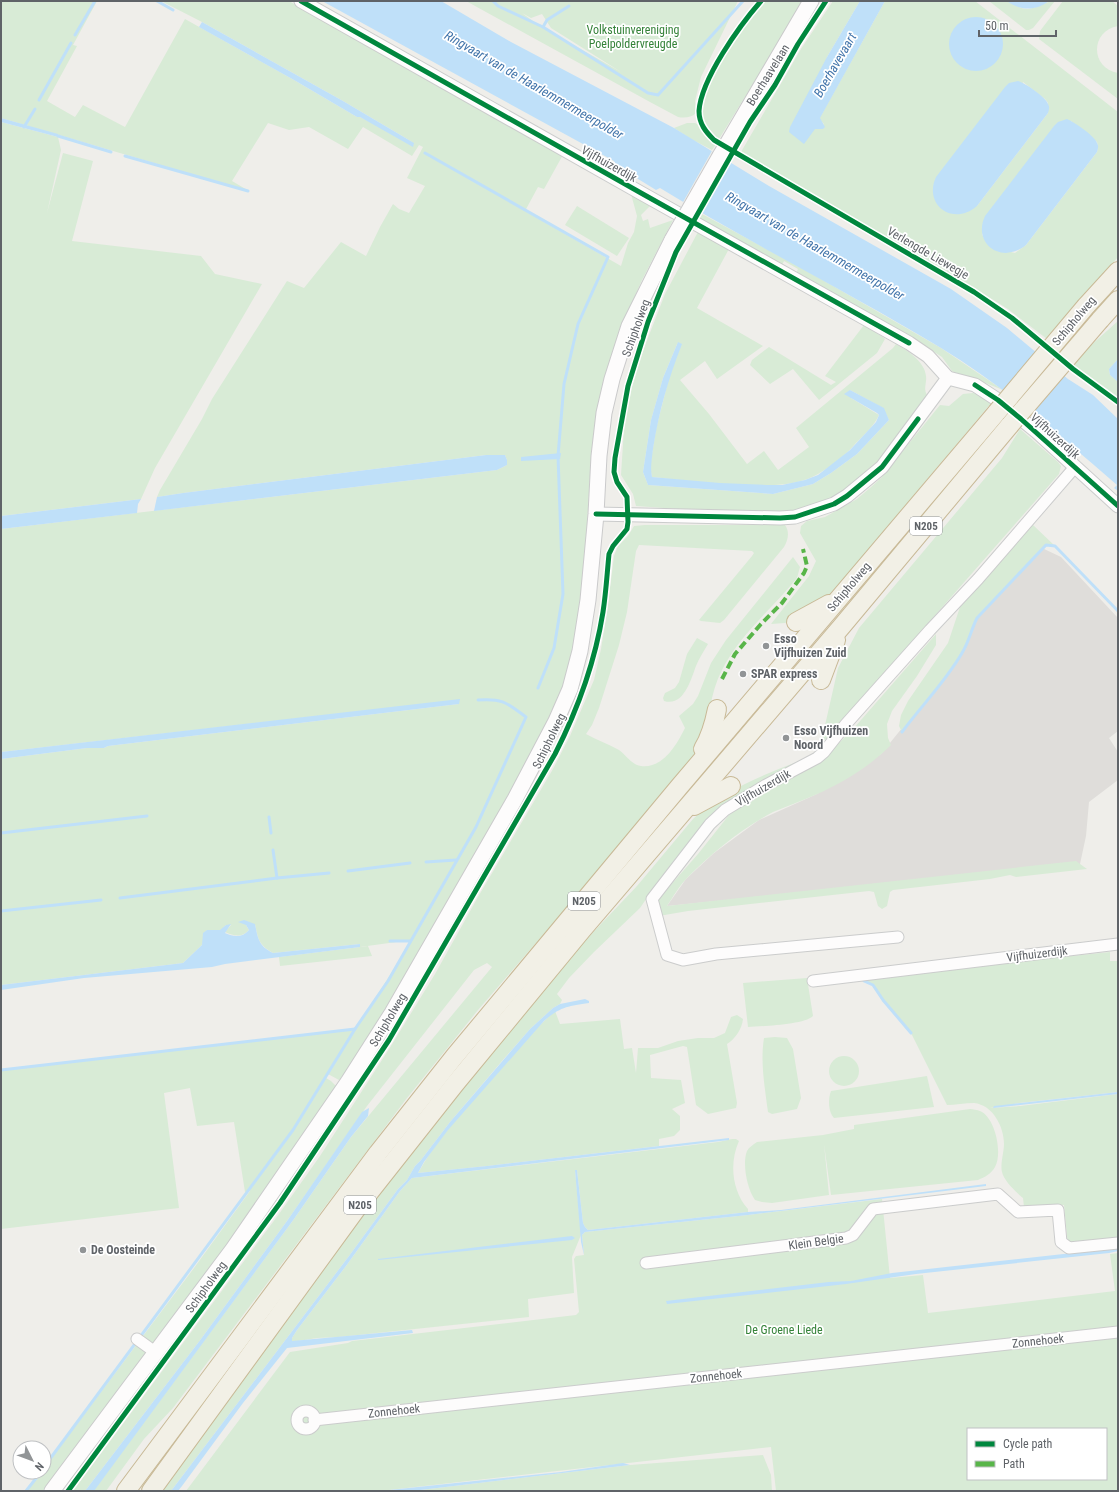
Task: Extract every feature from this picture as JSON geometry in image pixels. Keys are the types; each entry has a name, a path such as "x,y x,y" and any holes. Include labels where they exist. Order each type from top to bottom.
{"highway":[{"name":"Schipholweg","path":"126,1491 392,1135 454,1057 679,787 1086,306 1118,271"},
{"name":"Schipholweg","path":"151,1491 362,1202 460,1078 562,955 842,626 1010,424 1118,300"},
{"path":"796,622 839,599"},
{"path":"821,680 842,626"},
{"path":"679,787 708,740 714,726 717,709"},
{"path":"686,810 731,786"}],"main road":[{"name":"Boerhaavelaan","path":"720,156 737,124 811,1"},
{"name":"Schipholweg","path":"52,1491 152,1350 233,1249 352,1075 392,1013 539,756 570,689 580,651 588,600 596,514 599,456 604,413 612,379 629,326 672,240 720,156"}],"street":[{"name":"Vijfhuizerdijk","path":"301,1 909,343 928,356 948,378 975,385 998,400 1037,432 1118,506"},
{"path":"596,514 780,518 795,517 834,504 848,496 882,467 948,378"},
{"name":"Vijfhuizerdijk","path":"898,937 716,954 683,960 667,955 652,898 710,824 725,810 766,785 817,758 824,752 851,718 978,579 1075,467"},
{"name":"Vijfhuizerdijk","path":"813,981 1118,944"},
{"name":"Klein Belgie","path":"646,1263 846,1238 853,1235 873,1209 998,1194 1018,1212 1058,1210 1061,1242 1069,1248 1118,1243"},
{"name":"Zonnehoek","path":"314,1420 1118,1332"},
{"path":"137,1339 152,1350"}],"shaded area":[{"path":"1042,548 1061,557 1118,618 1118,731 1109,738 1118,752 1118,780 1089,802 1086,836 1080,864 667,906 686,879 714,853 759,820 817,794 881,754 962,654 977,618"}],"green space":[{"path":"1,1 97,1 73,45 77,46 47,101 75,117 83,105 125,127 185,19 357,117 360,117 414,143 343,101 202,22 161,1 289,1 564,153 544,189 538,187 525,211 621,266 628,243 634,232 637,216 631,194 651,205 641,215 643,221 648,219 650,228 673,220 642,280 623,323 597,414 592,446 584,571 575,659 557,712 400,984 345,1076 339,1080 328,1074 326,1078 337,1087 221,1256 47,1491 27,1491 35,1480 52,1480 52,1457 250,1191 245,1192 234,1122 197,1126 190,1088 164,1093 179,1208 1,1229 1,1070 355,1029 411,940 360,947 360,944 273,953 260,941 255,924 246,925 249,930 238,936 225,932 231,925 226,925 220,931 207,930 202,945 183,963 1,985 1,759 87,748 104,748 108,746 459,704 459,700 1,752 1,529 497,470 507,465 507,460 505,455 486,455 157,497 212,399 287,281 304,288 341,242 366,256 393,204 399,209 409,213 425,186 407,178 423,147 419,145 412,156 363,127 348,149 309,127 289,130 268,123 232,181 249,191 1,118"},
{"name":"Volkstuinvereniging Poelpoldervreugde","path":"466,1 738,1 701,77 695,101 696,113 692,116 683,118 678,117","holes":["522,13 531,18 542,14 551,28 621,72 537,24"]},
{"path":"764,1 804,1 719,139 712,134 706,126 703,113 705,97 712,79 733,43"},
{"path":"833,1 860,1 827,57 816,129 824,124 819,119 885,1 975,1 1118,112 1118,257 1047,339 1008,309 974,288 741,152 801,49","holes":["1023,82 1045,99 1048,103 1048,113 977,206","1071,121 1097,142 1097,152 1026,245 1015,253 991,246 987,243 982,234"]},
{"path":"989,1 1005,1 1021,8 1028,9 1055,1 1033,28 1026,30"},
{"path":"1063,1 1112,1 1118,6 1118,26 1109,29 1102,35 1098,42 1097,50 1098,57 1102,64 1109,70 1118,73 1118,99 1039,39 1040,31"},
{"path":"1,122 58,137 61,150 47,213 63,153 93,161 72,241 201,256 215,274 262,284 155,468 141,499 1,516"},
{"path":"687,123 695,123 699,125 708,139 716,144 712,150 674,128"},
{"path":"577,206 629,238 617,256 565,225"},
{"path":"702,214 800,267 941,348 1003,390 973,378 961,376 952,371 942,357 928,348 796,273 798,269 784,261 782,265 699,218"},
{"path":"699,230 730,247 697,308 763,346 717,379 705,361 680,380 709,414 747,464 764,451 778,470 809,447 796,428 896,344 919,361 925,371 925,390 927,395 876,465 865,476 826,503 782,514 720,512 636,506 633,494 621,475 624,428 629,398 639,361 665,294","holes":["678,342 656,429 650,467 652,477 714,484 761,486 802,481 818,474 834,464 866,433 875,423 879,415 851,398 850,390 883,408 889,420 857,454 813,484 773,494 648,485 643,472 651,420 663,378"]},
{"path":"1118,321 1118,359 1109,369 1110,375 1118,382 1118,399 1073,366 1088,348"},
{"path":"864,325 885,339 877,353 819,400 793,369 770,384 750,365 752,360 769,347 831,385 836,382 825,376"},
{"path":"973,393 983,396 992,402 830,597 785,623 771,624 809,576 816,561 800,533 801,526 807,521 825,517 857,499 881,478 940,405 949,406 963,394"},
{"path":"1020,429 1058,462 1061,466 1059,474 903,652 872,691 834,732 821,743 838,668 859,628 1002,458"},
{"path":"785,525 788,530 788,536 784,547 720,623 699,620 752,556 754,553 752,551 639,545 636,551 627,612 619,645 599,708 592,725 586,734 619,750 632,762 641,766 656,764 673,748 685,728 679,716 693,704 698,696 711,663 726,640 793,557 800,567 797,578 747,633 729,657 722,670 712,698 705,747 478,1010 407,1098 173,1408 144,1439 106,1491 93,1491 294,1219 351,1137 492,967 487,963 474,970 367,1106 287,1221 201,1339 85,1491 73,1491 279,1214 320,1156 391,1046 435,974 553,769 570,736 594,680 607,612 614,556 618,546 628,536 634,526"},
{"path":"1033,525 1055,546 1046,545 1042,548 977,618 966,645 956,663 902,732 899,726 901,715 908,701 948,643 960,607"},
{"path":"936,634 936,645 917,676 892,711 887,724 888,738 891,745 865,767 836,785 773,812 738,834 706,860 687,878 667,906 1076,861 1087,869 1016,877 1010,875 990,879 893,890 890,892 887,906 882,909 878,906 874,892 869,891 688,911 653,917 654,904 698,854 729,815 742,805 830,752 854,728"},
{"path":"697,638 708,644 697,663 686,691 677,700 671,702 664,701 663,698 665,693 675,688 679,682 687,654"},
{"path":"802,760 763,784 676,859 640,908 569,978 557,994 562,1000 560,1004 553,1008 530,1029 450,1122 415,1166 407,1180 398,1189 171,1491 162,1491 234,1387 388,1181 582,944 637,886 693,819 718,800 744,784"},
{"path":"368,946 372,956 280,966 279,957"},
{"path":"1110,952 1110,961 1118,961 1118,1092 1019,1103 990,1108 1020,1106 1118,1094 1118,1240 1068,1246 1064,1205 1024,1207 1023,1198 1014,1190 1003,1175 1001,1166 1004,1147 1002,1131 1000,1124 992,1112 981,1105 974,1103 947,1105 911,1033 883,1000 873,985 861,978"},
{"path":"807,978 813,1016 808,1019 792,1023 748,1027 743,983"},
{"path":"555,1011 560,1024 620,1019 624,1049 632,1048 636,1073 638,1048 658,1048 678,1041 698,1038 714,1038 725,1033 731,1017 737,1015 743,1019 740,1030 727,1044 737,1103 736,1108 708,1114 696,1105 687,1047 683,1046 650,1055 651,1078 681,1080 685,1103 672,1109 680,1116 680,1130 674,1136 659,1139 659,1146 418,1173 435,1146 455,1120 533,1033"},
{"path":"764,1038 787,1038 793,1049 801,1098 797,1109 772,1114 768,1112 763,1075 763,1047"},
{"path":"844,1056 855,1060 859,1071 855,1082 844,1086 833,1082 829,1071 833,1060"},
{"path":"927,1076 934,1107 834,1118 832,1115 829,1101 831,1091"},
{"path":"970,1109 980,1111 990,1120 998,1145 995,1167 992,1172 978,1180 831,1195 824,1144 829,1195 772,1203 755,1200 752,1195 746,1176 745,1162 747,1151 757,1142 823,1135 854,1129 854,1125"},
{"path":"732,1139 739,1141 733,1167 735,1185 738,1194 748,1209 748,1212 588,1230 583,1223 577,1170 575,1170 581,1235 572,1257 574,1293 528,1299 529,1317 317,1338 292,1342 292,1338 297,1330 346,1266 400,1191 412,1178 718,1142"},
{"name":"De Groene Liede","path":"882,1199 890,1278 923,1275 928,1313 1115,1291 1110,1254 1118,1253 1118,1491 776,1491 771,1447 380,1491 186,1491 290,1352 348,1343 352,1341 576,1315 579,1312 574,1259 576,1256 584,1255 582,1235 585,1232"},
{"path":"763,1455 771,1475 772,1491 412,1491 630,1465"}],"water":[{"name":"Ringvaart van de Haarlemmermeerpolder","path":"322,1 441,1 511,42 674,128 769,186 951,289 1007,328 1068,379 1093,395 1118,419 1118,491 1114,488 1117,485 1031,412 987,379 941,348 660,188 656,190 617,166 614,161"},
{"name":"Boerhavevaart","path":"860,1 885,1 820,118 825,127 823,129 815,129 804,144 789,132 790,127 827,57"},
{"path":"1007,1 1049,1 1039,7 1023,8 1017,7"},
{"path":"971,17 981,17 991,21 999,29 1003,39 1003,49 999,59 991,67 981,71 971,71 961,67 953,59 949,49 949,39 953,29 961,21"},
{"path":"202,22 343,101 414,143 413,147 360,117 357,117 199,27"},
{"path":"1018,81 1030,87 1046,101 1049,106 1048,113 977,206 968,212 959,214 950,213 943,210 937,204 934,196 933,187 936,177 1005,87 1009,83"},
{"path":"1,118 58,134 58,137 1,122"},
{"path":"1067,119 1079,126 1095,140 1098,145 1097,152 1026,245 1017,251 1008,253 999,252 986,243 982,226 985,216 1054,126 1058,122"},
{"path":"678,342 682,344 664,396 655,435 651,463 652,477 720,483 767,485 782,485 805,480 818,475 850,450 876,422 879,415 877,413 844,394 850,390 884,408 889,420 857,454 813,484 773,494 648,485 643,472 651,420 663,378"},
{"path":"1118,359 1118,382 1110,375 1109,369"},
{"path":"561,453 560,459 521,461 521,457"},
{"path":"486,455 505,455 507,465 497,470 154,511 157,497"},
{"path":"141,499 138,504 137,513 1,529 1,516"},
{"path":"460,699 459,704 108,746 104,748 87,748 1,759 1,752"},
{"path":"244,920 255,924 260,942 265,948 273,953 360,944 360,947 225,964 212,967 84,978 1,990 1,985 183,963 202,945 203,933 207,930 220,930 226,925 231,924 225,933 241,936 249,930 246,925 238,922"},
{"path":"585,999 589,1001 589,1003 575,1005 560,1010 544,1021 448,1130 424,1162 418,1173 729,1138 729,1140 412,1178 400,1191 346,1266 297,1330 292,1338 292,1341 412,1330 413,1333 287,1348 243,1403 178,1491 171,1491 398,1189 407,1180 415,1166 450,1122 530,1029 553,1008 560,1004"},
{"path":"1118,1092 1118,1094 993,1108 994,1106"},
{"path":"369,1108 368,1116 351,1137 294,1219 94,1491 85,1491 201,1339 287,1221 362,1112"},
{"path":"575,1170 577,1170 583,1223 588,1230 748,1212 781,1210 986,1184 986,1186 748,1215 585,1232 582,1235 584,1255 581,1242"},
{"path":"572,1236 575,1238 572,1240 378,1260 378,1259"},
{"path":"1118,1248 1118,1251 1109,1253 916,1274 846,1284 667,1304 666,1301 829,1282 851,1281 892,1273"},
{"path":"623,1463 630,1465 412,1491 380,1491 561,1472"}],"pier":[{"path":"713,149 731,160 700,215 682,204"}],"waterway":[{"path":"75,35 95,1"},
{"path":"157,1 173,10"},
{"path":"493,1 498,6 543,27 648,93 658,95 743,1"},
{"path":"543,27 547,20 569,6"},
{"path":"39,100 71,43"},
{"path":"24,127 35,109"},
{"path":"58,136 111,152"},
{"path":"425,153 608,257 578,324 564,384 558,456 563,594 554,648 538,688"},
{"path":"125,156 248,191"},
{"path":"902,732 956,663 966,645 977,618 1046,545 1055,546 1118,611"},
{"path":"52,1456 293,1130 355,1029 388,981 476,827 526,717 504,702 478,700"},
{"path":"1,833 147,816"},
{"path":"269,817 271,833"},
{"path":"273,850 277,878 329,873"},
{"path":"426,862 456,860"},
{"path":"348,871 410,863"},
{"path":"120,898 277,878"},
{"path":"1,911 101,900"},
{"path":"390,941 410,941"},
{"path":"864,981 873,985 883,1000 911,1033"},
{"path":"1,1070 355,1029"},
{"path":"26,1491 35,1480"}],"marked path":[{"path":"722,679 735,654 761,624 782,603 804,573 807,566 803,549"}],"cycle path":[{"path":"301,1 909,343"},
{"name":"Verlengde Liewegje","path":"761,1 723,53 714,68 701,98 699,116 708,134 714,140 974,292 1012,318 1073,369 1118,402"},
{"path":"68,1491 280,1203 389,1040 555,754 585,685 600,631 609,554 613,546 627,529 627,497 617,482 614,472 615,458 628,386 648,322 676,252 750,122 775,85 798,44 826,1"},
{"path":"975,385 998,400 1021,419 1118,506"},
{"path":"596,514 780,518 795,517 834,504 847,496 882,467 918,419"}],"place":[{"name":"Esso Vijfhuizen Zuid","path":"766,646"},
{"name":"SPAR express","path":"743,674"},
{"name":"Esso Vijfhuizen Noord","path":"786,738"},
{"name":"De Oosteinde","path":"83,1250"}]}
